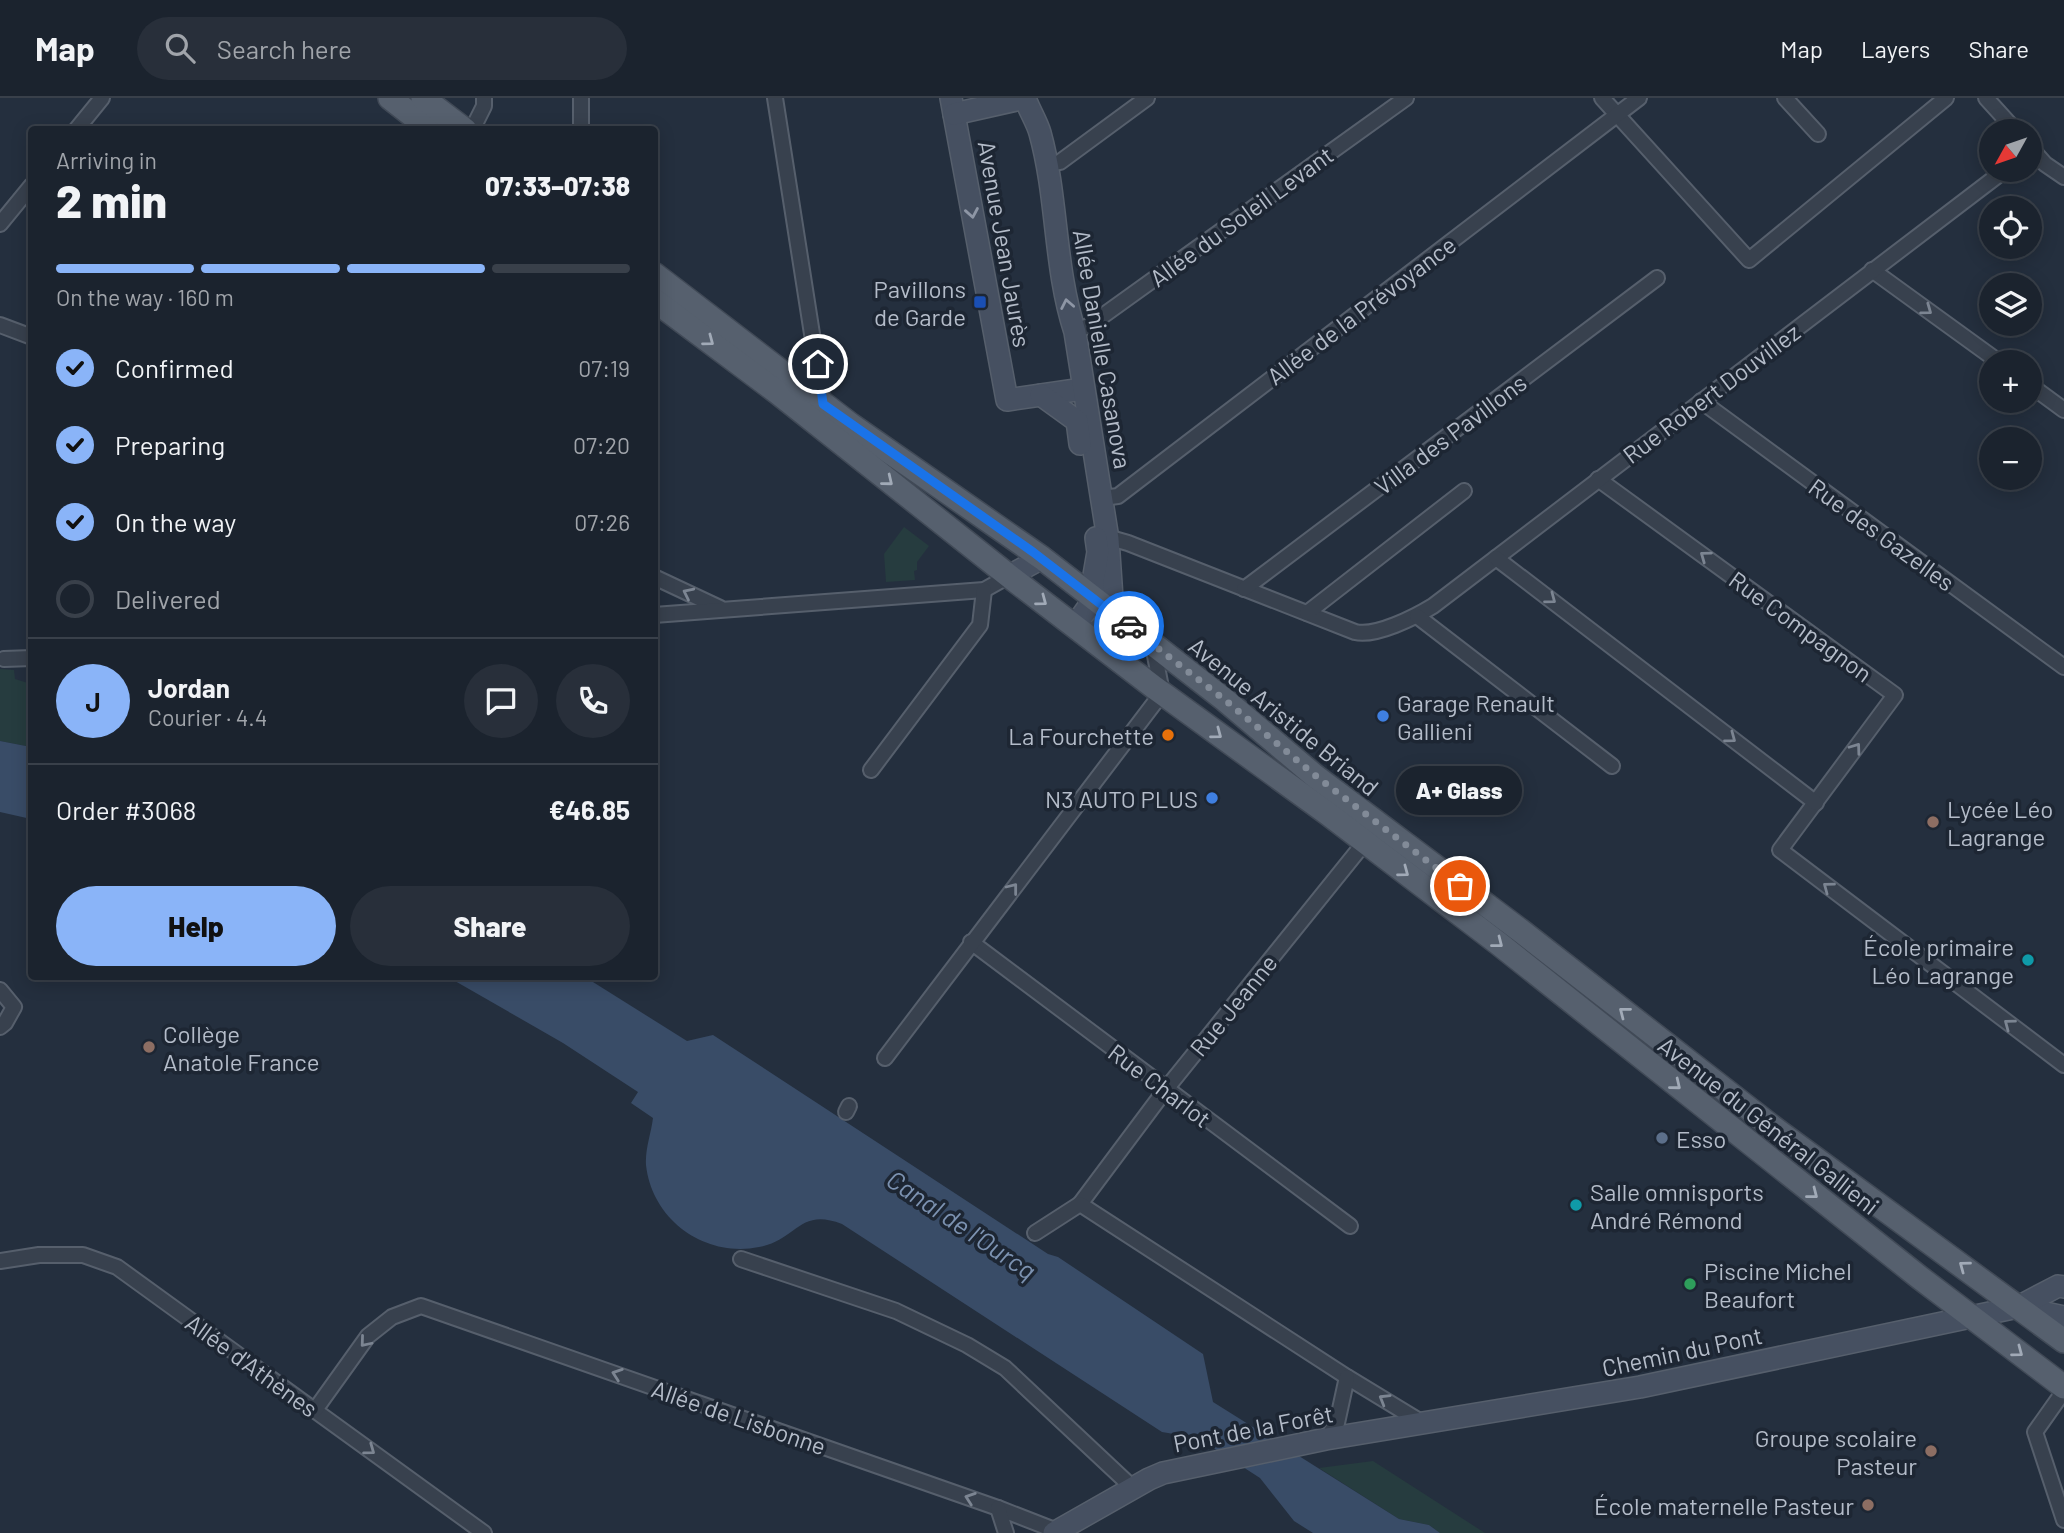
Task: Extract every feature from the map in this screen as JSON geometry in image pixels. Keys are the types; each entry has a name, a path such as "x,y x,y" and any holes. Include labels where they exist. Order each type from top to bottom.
{"main road":[{"path":"390,98 425,126"},
{"path":"424,98 460,126"},
{"path":"953,106 1025,98"},
{"name":"Allée Danielle Casanova","path":"1025,98 1040,132 1068,311 1075,332 1102,498 1102,536 1093,581 1094,599"},
{"name":"Avenue Jean Jaurès","path":"953,106 1007,400 1041,395"},
{"name":"Avenue Aristide Briand","path":"658,277 823,404 1042,558 1225,700 1327,785 1521,931 1775,1129"},
{"name":"Avenue Aristide Briand","path":"658,303 777,392 1081,631 1443,902"},
{"path":"1041,395 1083,389"},
{"name":"Allée Danielle Casanova","path":"1041,395 1077,421 1102,536 1113,613"},
{"path":"1009,576 1042,558"},
{"path":"1094,599 1081,631 1100,629 1113,613"},
{"name":"Avenue du Général Gallieni","path":"1443,902 2064,1389"},
{"name":"Avenue du Général Gallieni","path":"1775,1129 2064,1341"},
{"path":"2018,1307 2062,1286"},
{"path":"2018,1307 2064,1317"},
{"name":"Chemin du Pont","path":"1339,1432 1623,1391 2018,1307"},
{"name":"Pont de la Forêt","path":"1055,1532 1163,1474 1339,1432"}],"street":[{"path":"79,126 102,98"},
{"path":"474,126 484,106 484,98"},
{"path":"581,98 581,126"},
{"path":"775,98 823,404"},
{"path":"1045,165 1060,162 1147,98"},
{"name":"Allée du Soleil Levant","path":"1075,332 1090,325 1406,98"},
{"path":"1602,98 1749,260 1946,98"},
{"name":"Allée de la Prévoyance","path":"1102,498 1118,496 1639,98"},
{"path":"1784,98 1818,134"},
{"path":"1986,98 2005,119"},
{"path":"2042,161 2064,177"},
{"name":"Rue Robert Douvillez","path":"1102,536 1128,543 1363,634 1417,616 1433,607 1989,182"},
{"path":"0,224 28,190"},
{"path":"1872,270 1982,350"},
{"name":"Villa des Pavillons","path":"1244,589 1657,278"},
{"path":"0,325 28,336"},
{"path":"789,378 816,352"},
{"path":"2042,394 2064,410"},
{"name":"Rue des Gazelles","path":"1701,401 2064,667"},
{"name":"Rue Compagnon","path":"1598,479 1895,695 1816,803"},
{"path":"1307,613 1464,491"},
{"path":"1496,558 1816,803 1780,850 2064,1065"},
{"path":"658,615 984,590 1009,576"},
{"path":"658,579 721,609"},
{"path":"871,770 979,625 984,590"},
{"path":"1417,616 1612,766"},
{"path":"885,1058 1163,693 1153,645"},
{"path":"4,659 28,658"},
{"name":"Rue Jeanne","path":"1080,1204 1166,1089 1365,842"},
{"name":"Rue Charlot","path":"971,942 1350,1226"},
{"path":"0,990 14,1007 0,1027"},
{"path":"1035,1233 1080,1204 1347,1377 1422,1422"},
{"name":"Allée d'Athènes","path":"0,1261 39,1255 82,1255 117,1267 484,1533"},
{"path":"741,1259 896,1311 967,1345 1005,1368 1133,1488"},
{"name":"Allée de Lisbonne","path":"315,1410 368,1336 392,1317 421,1306 998,1508 1055,1532"},
{"path":"1339,1432 1347,1377"},
{"path":"2064,1389 2035,1432 2064,1520"},
{"path":"998,1508 1006,1533"}],"green space":[{"path":"904,527 929,546 917,562 915,580 886,582 884,554"},
{"path":"0,669 14,670 15,679 28,683 28,746 0,741"},
{"path":"1373,1461 1485,1533 1440,1533 1429,1525 1399,1519 1319,1468"}],"water":[{"path":"0,741 28,746 28,818 0,812"},
{"name":"Canal de l'Ourcq","path":"453,980 590,980 687,1041 713,1035 1048,1254 1058,1257 1203,1354 1213,1402 1399,1519 1429,1525 1440,1533 1313,1533 1294,1521 1260,1478 1198,1438 1162,1432 842,1224 816,1219 772,1243 739,1249 719,1247 684,1231 670,1218 650,1185 646,1159 653,1118 631,1103 638,1092 563,1043"}],"way so far":[{"path":"1129,626 1225,700 1317,777 1460,886"}],"place":[{"name":"Pavillons de Garde","path":"980,302"},
{"name":"Garage Renault Gallieni","path":"1383,716"},
{"name":"La Fourchette","path":"1168,735"},
{"name":"N3 AUTO PLUS","path":"1212,798"},
{"name":"Lycée Léo Lagrange","path":"1933,822"},
{"name":"A+ Glass","path":"1460,886"},
{"name":"École primaire Léo Lagrange","path":"2028,960"},
{"name":"Collège Anatole France","path":"149,1047"},
{"name":"Esso","path":"1662,1138"},
{"name":"Salle omnisports André Rémond","path":"1576,1205"},
{"name":"Piscine Michel Beaufort","path":"1690,1284"},
{"name":"Groupe scolaire Pasteur","path":"1931,1451"},
{"name":"École maternelle Pasteur","path":"1868,1505"}],"route":[{"path":"818,364 823,404 1033,552 1129,626"}]}
